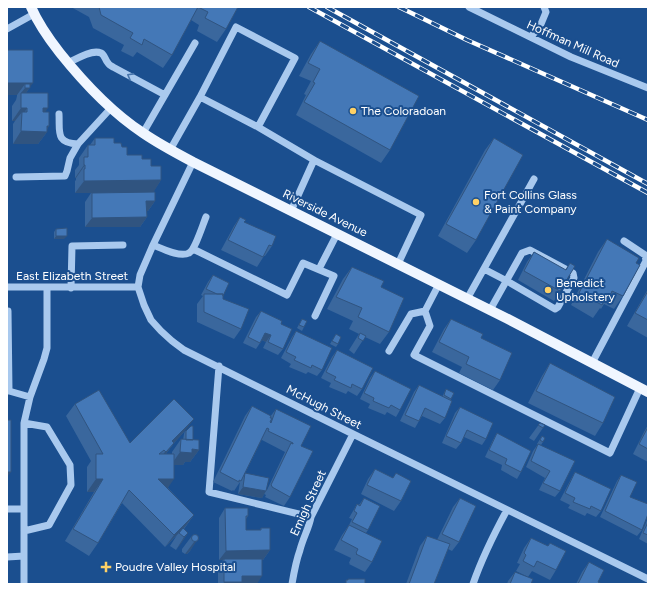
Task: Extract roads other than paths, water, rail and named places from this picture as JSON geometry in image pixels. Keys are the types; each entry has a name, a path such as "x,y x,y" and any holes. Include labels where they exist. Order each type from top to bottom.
{"main road":[{"name":"Riverside Avenue","path":"32,10 53,43 87,85 111,108 143,133 170,150 467,298 644,390"}],"street":[{"name":"Hoffman Mill Road","path":"469,7 571,57 648,88"},
{"path":"531,38 541,24 546,12 544,7"},
{"path":"7,29 32,10"},
{"path":"170,150 236,27 295,58 258,127"},
{"path":"143,133 194,42"},
{"path":"68,63 90,53 101,53 113,67 165,95"},
{"path":"200,96 258,127 314,160 421,215 398,264"},
{"path":"16,177 65,176 70,158 78,144 111,108"},
{"path":"59,114 60,136 62,140 72,144 78,144"},
{"path":"291,211 314,160"},
{"path":"138,286 140,275 153,245 193,162"},
{"path":"467,298 534,179"},
{"path":"153,245 180,254 189,254 193,249 206,217"},
{"path":"319,270 337,234"},
{"path":"592,363 646,261 645,255 624,242"},
{"path":"72,288 72,246 123,245"},
{"path":"193,249 287,295 304,263 334,276 315,316"},
{"path":"484,269 507,281 555,309 558,307 574,278 573,273 530,250 522,253 507,281 490,310"},
{"path":"439,284 425,311 430,326 414,355 610,453 644,390"},
{"name":"East Elizabeth Street","path":"7,287 72,288 138,286"},
{"name":"McHugh Street","path":"138,286 151,320 161,331 184,350 648,579"},
{"path":"24,584 24,423 30,397 47,348 47,287"},
{"path":"8,311 8,391 30,397"},
{"path":"389,351 411,314 425,311"},
{"path":"219,366 209,492 311,516"},
{"path":"24,423 47,427 70,465 71,485 49,525 24,531"},
{"name":"Emigh Street","path":"292,584 300,549 310,523 311,516 353,434"},
{"path":"7,510 24,509"},
{"path":"473,584 492,537 507,510"},
{"path":"7,557 24,556"},
{"path":"645,584 648,579"}],"railway":[{"path":"309,7 648,193"},
{"path":"327,7 648,184"},
{"path":"399,7 467,40 648,120"}],"place":[{"name":"The Coloradoan","path":"353,111"},
{"name":"Fort Collins Glass & Paint Company","path":"476,202"},
{"name":"Benedict Upholstery","path":"548,290"},
{"name":"Poudre Valley Hospital","path":"106,567"}]}
